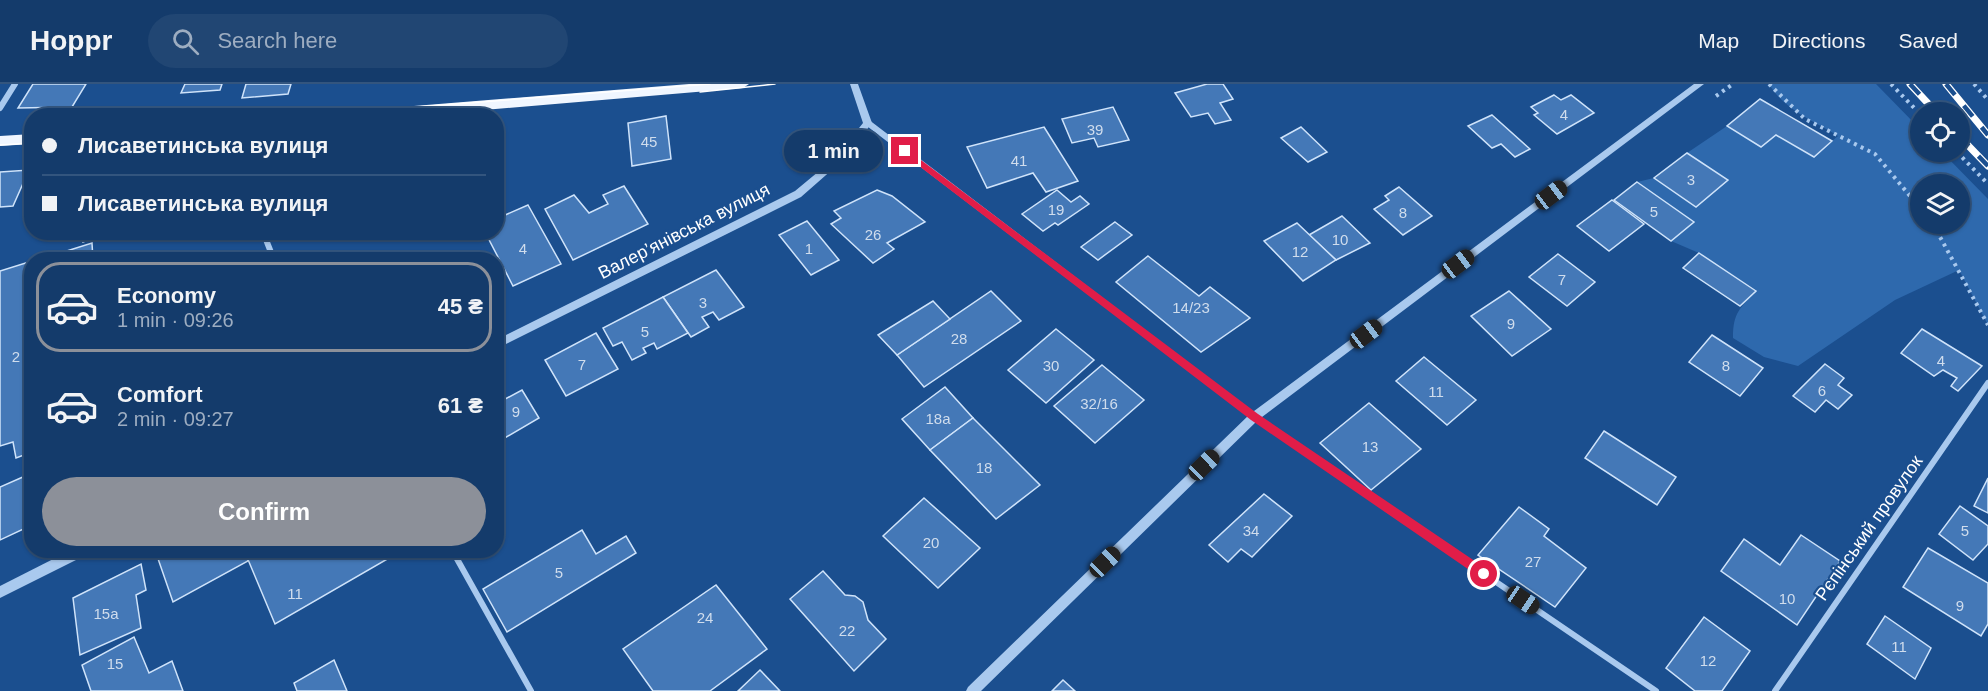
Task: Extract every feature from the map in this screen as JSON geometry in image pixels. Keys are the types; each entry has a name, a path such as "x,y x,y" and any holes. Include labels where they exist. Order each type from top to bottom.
{"main road":[{"path":"450,108 743,84"},
{"path":"0,141 24,140"}],"street":[{"path":"0,108 15,84"},
{"path":"854,84 868,123 1254,417 1656,691"},
{"path":"972,691 1254,417 1700,84"},
{"name":"Валер’янівська вулиця","path":"504,341 798,194 839,159 868,123"},
{"name":"Рєпінський провулок","path":"1775,691 1988,383"},
{"path":"0,592 68,558"},
{"path":"456,558 531,691"}],"path":[{"path":"1769,84 1805,119 1875,154 1910,196"},
{"path":"1891,84 1910,104"},
{"path":"1974,84 1988,100"},
{"path":"1967,162 1988,184"},
{"path":"1939,234 1988,325"}],"shaded area":[{"path":"1769,84 1876,84 1910,119 1910,162 1952,162 1964,174 1910,174 1910,234 1970,234 1970,181 1988,199 1988,325 1959,270 1895,300 1798,366 1764,357 1733,338 1736,316 1756,290 1699,253 1671,241 1694,222 1637,182 1654,178 1696,207 1728,180 1687,153 1727,126 1761,147 1776,135 1813,157 1838,136 1800,114 1783,101"}],"building":[{"path":"33,84 86,84 72,107 18,108"},
{"path":"185,84 222,84 220,90 181,93"},
{"path":"246,84 291,84 288,94 242,98"},
{"path":"1207,84 1223,84 1233,99 1220,103 1231,120 1215,124 1208,113 1191,117 1175,93"},
{"path":"1554,95 1561,100 1571,95 1594,113 1557,134 1534,115 1538,113 1531,107"},
{"path":"1760,99 1832,141 1814,157 1776,135 1761,147 1727,126"},
{"path":"1113,107 1129,140 1098,147 1094,138 1072,143 1062,119"},
{"path":"1492,115 1530,149 1515,157 1501,144 1492,148 1468,126"},
{"path":"666,116 671,159 632,166 628,123"},
{"path":"1044,127 1078,181 1046,192 1033,173 987,188 967,147"},
{"path":"1301,127 1327,152 1308,162 1281,138"},
{"path":"1687,153 1728,180 1696,207 1654,178"},
{"path":"24,170 24,181 13,206 0,207 0,172"},
{"path":"1637,182 1694,222 1671,241 1614,200"},
{"path":"624,186 648,224 573,260 545,209 574,195 589,213 608,204 603,195"},
{"path":"1399,187 1432,216 1403,235 1374,209 1389,200 1385,196"},
{"path":"877,190 892,196 925,222 887,243 894,249 873,263 831,224 841,218 834,211"},
{"path":"1057,190 1071,202 1080,196 1089,204 1058,225 1055,223 1043,231 1022,214"},
{"path":"1612,200 1644,224 1609,251 1577,226"},
{"path":"528,205 561,264 513,286 504,269 504,252 495,252 489,240 504,240 504,216"},
{"path":"1342,216 1370,243 1336,260 1309,235"},
{"path":"807,221 839,260 811,275 779,235"},
{"path":"1115,222 1132,235 1098,260 1081,247"},
{"path":"1297,223 1336,260 1303,281 1264,241"},
{"path":"92,243 93,252 63,252"},
{"path":"1699,253 1756,291 1740,306 1683,268"},
{"path":"1558,254 1595,282 1567,306 1529,277"},
{"path":"1148,256 1199,296 1210,287 1250,318 1201,352 1116,282"},
{"path":"24,264 24,455 16,458 13,442 0,446 0,271"},
{"path":"716,270 744,307 719,320 713,312 702,317 709,327 691,337 663,297"},
{"path":"991,291 1021,321 924,387 897,355"},
{"path":"1509,291 1551,329 1512,356 1471,316"},
{"path":"663,297 688,333 657,349 654,343 643,348 646,353 632,360 622,342 613,346 603,328"},
{"path":"933,301 950,319 897,355 878,335"},
{"path":"1056,329 1094,360 1046,403 1008,370"},
{"path":"1922,329 1982,366 1958,391 1951,386 1957,378 1943,370 1934,376 1901,353"},
{"path":"596,333 618,369 566,396 545,360"},
{"path":"1712,335 1763,368 1740,396 1689,362"},
{"path":"1424,357 1476,400 1447,425 1396,381"},
{"path":"1825,364 1844,378 1838,385 1852,395 1838,409 1826,400 1815,412 1793,396"},
{"path":"1102,365 1144,400 1095,443 1054,406"},
{"path":"945,387 973,418 930,450 902,419"},
{"path":"522,390 539,418 504,438 504,400"},
{"path":"1369,403 1421,449 1371,490 1320,443"},
{"path":"973,418 1040,485 996,519 930,450"},
{"path":"1604,431 1676,477 1657,505 1585,458"},
{"path":"24,476 24,529 0,540 0,487"},
{"path":"1988,478 1988,513 1974,506"},
{"path":"1264,494 1292,516 1252,557 1241,549 1228,562 1209,545"},
{"path":"924,498 980,548 938,588 883,536"},
{"path":"1960,506 1988,526 1988,544 1973,560 1939,534"},
{"path":"1519,507 1549,529 1544,536 1586,568 1555,607 1478,555"},
{"path":"582,530 596,554 626,536 636,553 507,632 483,589"},
{"path":"1801,535 1840,561 1797,625 1721,571 1744,539 1780,565"},
{"path":"1928,548 1988,583 1988,624 1981,636 1903,587"},
{"path":"158,558 247,558 248,561 173,602"},
{"path":"247,558 389,558 275,624"},
{"path":"141,564 146,590 136,595 141,628 80,655 73,598"},
{"path":"823,571 845,595 855,596 863,602 868,620 886,639 854,671 790,599"},
{"path":"716,585 767,649 710,691 653,691 623,649"},
{"path":"1885,616 1931,648 1915,679 1867,644"},
{"path":"1704,617 1750,651 1722,691 1695,691 1666,668"},
{"path":"134,637 149,673 172,661 183,691 91,691 82,665"},
{"path":"334,660 347,691 297,691 294,683"},
{"path":"760,670 780,691 738,691"},
{"path":"1063,680 1075,691 1052,691"}],"tram line":[{"path":"403,108 710,84"},
{"path":"700,92 775,84"},
{"path":"0,145 24,144"}],"railway":[{"path":"1910,84 1927,102"},
{"path":"1946,84 1988,135"},
{"path":"1970,147 1988,166"}],"route":[{"path":"905,151 1254,417 1484,574"}]}
